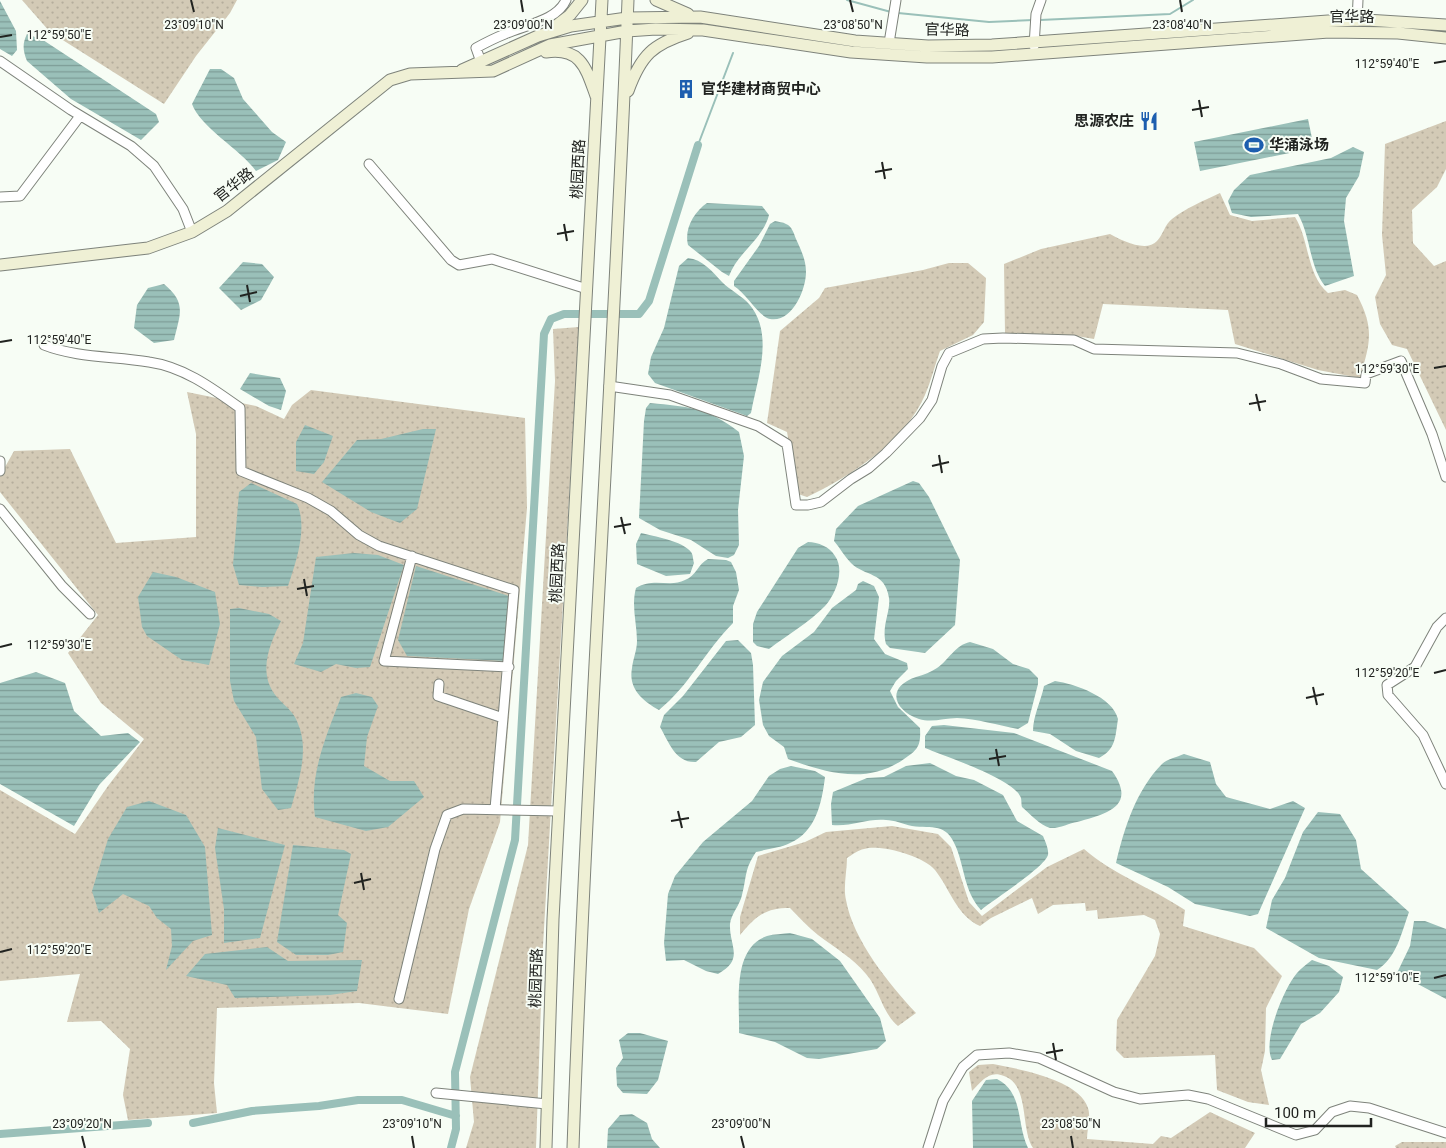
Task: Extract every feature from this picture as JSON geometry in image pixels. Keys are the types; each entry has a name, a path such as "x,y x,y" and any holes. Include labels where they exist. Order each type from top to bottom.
{"main road":[{"path":"547,33 570,16 582,0"},
{"name":"桃园西路","path":"546,1148 559,811 586,294 602,34 602,0"},
{"path":"573,1148 581,920 610,386 628,0"},
{"path":"656,0 700,18"},
{"name":"官华路","path":"458,72 547,33 571,26 627,18 700,18 840,39 889,43 992,45 1034,48 1330,32 1390,32 1446,38"},
{"name":"官华路","path":"0,265 148,248 192,232 227,211 390,80 410,74 493,71 550,45 602,34 627,30 696,30 852,52 927,58 1357,20 1446,26"},
{"path":"624,102 636,68 646,55 664,41 696,30"},
{"path":"530,54 568,52 584,63 597,100"}],"street":[{"path":"480,62 476,48 541,20 562,8 566,0"},
{"path":"889,43 896,0"},
{"path":"1034,48 1034,27 1041,0"},
{"path":"1357,20 1358,0"},
{"path":"0,61 80,116 131,146 154,166 183,209 192,232"},
{"path":"0,197 20,196 80,116"},
{"path":"369,164 451,260 459,264 492,259 586,294"},
{"path":"610,386 670,395 758,426 787,444 796,505 808,506 821,502 850,479 869,468 886,453 920,418 932,400 942,366 949,353 983,339 1074,340 1094,349 1237,354 1281,364 1321,379 1365,383 1366,374 1401,361 1432,434 1446,477"},
{"path":"44,345 63,353 151,362 192,375 240,408 241,471 308,498 332,511 359,535 379,546 514,590 509,667 495,809"},
{"path":"0,461 0,472"},
{"path":"0,509 62,586 90,614"},
{"path":"412,556 384,661 509,667"},
{"path":"1446,618 1437,627 1415,667 1387,686 1388,695 1423,735 1446,784"},
{"path":"439,684 438,696 503,718"},
{"path":"399,998 435,849 447,815 463,809 559,811"},
{"path":"928,1148 943,1101 963,1066 978,1055 1009,1053 1038,1058 1114,1092 1140,1099 1188,1095 1208,1099 1296,1135 1315,1130 1332,1112 1350,1106 1369,1108 1446,1133"},
{"path":"436,1093 547,1104"}],"shaded area":[{"path":"22,0 237,0 230,13 196,56 164,104 50,32"},
{"path":"1446,121 1446,169 1437,187 1412,210 1413,243 1434,266 1446,261 1446,430 1407,349 1392,345 1380,324 1375,297 1386,275 1382,235 1385,144"},
{"path":"1220,193 1230,215 1252,221 1295,217 1300,226 1312,267 1321,285 1328,293 1345,290 1357,295 1366,317 1369,336 1360,378 1318,370 1235,344 1228,310 1103,304 1094,339 1071,335 1005,334 1004,264 1041,249 1110,234 1140,246 1147,246 1159,239 1168,224 1177,215"},
{"path":"949,263 968,263 986,278 984,322 973,335 940,351 925,395 905,427 891,442 858,468 824,489 807,497 798,494 787,432 767,423 780,331 819,298 825,288 923,270"},
{"path":"579,327 543,946 536,1148 466,1148 474,1122 470,1077 528,845 555,381 553,329"},
{"path":"311,390 525,418 527,508 500,822 469,909 448,1014 359,1003 217,1008 214,1083 217,1113 128,1120 123,1095 130,1049 101,1021 67,1022 80,974 0,981 0,790 75,834 108,786 144,739 101,703 68,653 98,615 0,492 0,476 14,451 70,449 116,543 196,537 196,434 187,392 256,406 284,419 292,405"},
{"path":"892,826 938,834 951,847 969,902 982,916 1047,867 1084,849 1120,874 1185,910 1183,926 1254,948 1282,976 1266,1008 1265,1051 1261,1070 1269,1105 1248,1102 1217,1090 1215,1055 1124,1058 1116,1050 1117,1020 1155,956 1160,934 1155,920 1144,915 1098,919 1097,910 1086,911 1085,903 1053,905 1038,914 1032,898 991,918 980,926 965,916 940,877 929,865 901,852 881,848 860,850 847,858 846,900 850,915 864,946 884,975 916,1013 898,1026 888,1015 871,980 861,968 814,932 790,908 781,908 762,914 740,935 740,917 758,856 805,842 826,832"},
{"path":"993,1064 1032,1072 1061,1083 1073,1090 1082,1098 1088,1108 1087,1139 1153,1144 1161,1136 1171,1138 1210,1112 1255,1133 1245,1148 1033,1148 1029,1140 1021,1097 1018,1088 1012,1081 1004,1076 990,1075 972,1091 969,1072 978,1065"},
{"path":"1402,1142 1446,1142 1446,1148 1396,1148 1395,1146"}],"water":[{"path":"0,1 16,31 17,50 12,56 0,49"},
{"path":"27,34 43,40 156,114 159,122 141,140 71,99 27,61 24,41"},
{"path":"210,69 221,69 234,78 243,99 272,132 286,142 278,160 256,171 196,113 192,104"},
{"name":"华涌泳场","path":"1308,119 1314,148 1200,171 1194,142"},
{"path":"1353,147 1364,152 1359,176 1346,198 1344,221 1354,276 1325,286 1316,270 1298,214 1251,217 1232,213 1228,201 1234,190 1250,175 1331,158"},
{"path":"707,203 762,206 769,215 766,224 733,267 729,276 688,245 687,233 691,221"},
{"path":"775,221 785,223 791,228 803,255 806,272 800,296 791,311 778,319 770,319 761,314 739,289 734,286 734,281 759,246 770,224"},
{"path":"688,258 698,261 707,267 725,285 746,301 757,316 763,343 762,357 751,413 747,416 655,383 648,374 651,357 664,328 679,266"},
{"path":"243,262 262,264 274,277 261,300 241,310 219,288"},
{"path":"164,284 179,303 180,316 174,340 154,343 134,328 137,305 148,288"},
{"path":"250,373 280,378 286,391 281,410 269,406 240,389"},
{"path":"650,403 687,407 707,413 717,417 739,432 744,456 738,510 739,545 734,555 728,558 716,556 691,540 660,530 639,518 644,421 646,408"},
{"path":"305,425 333,436 324,462 314,474 296,471 296,442"},
{"path":"423,429 436,429 417,509 400,523 371,512 322,482 357,440 381,439"},
{"path":"913,481 919,483 929,497 960,560 955,625 925,653 890,648 886,644 885,631 889,603 887,589 879,579 851,563 834,541 836,529 858,506"},
{"path":"251,483 297,504 301,524 300,545 288,586 262,587 239,585 233,565 239,492"},
{"path":"641,533 668,540 687,548 692,553 694,563 690,574 666,576 637,564 636,544"},
{"path":"808,542 820,544 833,553 839,568 836,589 825,606 812,618 769,649 757,646 753,642 753,624 757,612 798,548"},
{"path":"354,553 378,555 404,565 370,667 356,668 336,664 321,672 294,664 303,643 316,557"},
{"path":"708,559 731,562 736,572 739,590 733,606 733,623 679,690 659,710 647,703 638,694 632,682 631,675 637,641 634,608 636,588 649,583 674,583 685,580 692,576"},
{"path":"416,566 509,596 505,661 407,656 398,640"},
{"path":"153,572 176,577 215,592 220,624 209,665 182,660 147,636 142,627 138,597"},
{"path":"863,581 874,586 879,597 874,639 885,654 907,663 908,669 896,681 890,691 898,707 920,728 920,739 918,747 913,753 890,767 876,772 847,774 817,769 788,759 784,747 769,736 763,725 759,700 763,682 782,656 814,632 832,608 856,590 858,584"},
{"path":"239,608 269,614 281,621 273,639 266,668 270,687 295,718 302,739 303,759 291,808 278,810 262,789 256,737 234,701 230,681 230,609"},
{"path":"738,640 751,653 755,725 741,737 719,742 696,762 683,759 674,751 660,727 664,715 683,696 726,641"},
{"path":"970,642 993,649 1013,664 1029,669 1038,678 1028,723 1018,729 957,718 924,720 910,715 903,710 896,698 900,687 906,681 937,668 956,649"},
{"path":"36,672 65,683 74,711 101,736 128,733 140,742 99,785 74,826 0,784 0,683"},
{"path":"1055,681 1073,685 1092,693 1109,704 1115,711 1118,719 1114,742 1105,755 1099,758 1076,751 1050,734 1033,731 1034,720 1044,686"},
{"path":"356,693 372,697 378,706 367,737 364,766 390,781 414,781 424,797 388,827 366,831 315,817 314,786 320,756 341,697"},
{"path":"944,725 1014,733 1112,771 1119,783 1120,801 1115,807 1098,816 1057,828 1046,827 1022,807 1020,796 1004,782 976,768 925,748 925,736 932,726"},
{"path":"1184,754 1210,762 1216,784 1226,797 1270,809 1293,801 1305,808 1258,914 1250,916 1195,904 1168,887 1116,863 1132,810 1145,786 1164,762"},
{"path":"930,763 956,776 974,780 1003,795 1017,821 1043,836 1047,845 1048,855 1038,868 981,910 975,903 968,888 956,847 952,839 943,830 886,820 832,825 831,804 833,792 867,778 884,777 906,766"},
{"path":"791,766 815,771 825,777 819,806 812,824 799,838 782,846 756,852 752,858 741,899 730,924 734,952 731,963 718,974 706,971 684,960 666,961 664,943 668,894 675,876 703,842 752,801 769,776 780,769"},
{"path":"149,801 186,815 205,847 212,935 193,941 166,970 172,946 171,929 157,918 149,906 123,894 99,913 92,891 108,839 127,807"},
{"path":"1318,812 1340,814 1356,840 1361,869 1409,912 1394,952 1384,965 1377,970 1319,958 1266,928 1272,900 1285,878 1303,832"},
{"path":"218,828 285,845 260,938 224,943 224,909 215,848"},
{"path":"293,845 344,850 351,854 338,915 347,923 343,952 328,955 296,955 277,942"},
{"path":"1414,921 1425,921 1446,929 1446,999 1397,973 1410,946"},
{"path":"790,933 812,939 840,961 880,1018 886,1041 877,1049 819,1059 807,1058 775,1042 739,1033 740,978 748,952 756,942 767,936"},
{"path":"267,947 288,961 362,960 357,991 330,995 235,998 227,985 186,976 205,954"},
{"path":"1312,960 1329,966 1343,977 1339,992 1320,1013 1301,1024 1280,1059 1272,1060 1270,1040 1281,1002 1297,973"},
{"path":"628,1033 640,1033 668,1041 658,1080 647,1094 623,1093 617,1086 616,1068 623,1058 619,1040"},
{"path":"997,1079 1006,1085 1016,1100 1028,1148 973,1148 972,1101 986,1080"},
{"path":"632,1114 647,1123 652,1139 660,1148 607,1148 608,1129 620,1115"}],"waterway":[{"path":"847,0 891,12"},
{"path":"1040,20 1170,14 1193,0"},
{"path":"898,13 989,22 1033,20"},
{"path":"698,145 733,53"},
{"path":"451,1148 456,1129 455,1072 515,840 544,334 551,319 564,314 639,314 649,301 698,145"},
{"path":"193,1123 252,1111 319,1106 358,1100 402,1100 456,1116"},
{"path":"0,1134 148,1123"}],"place":[{"name":"官华建材商贸中心","path":"686,89"},
{"name":"思源农庄","path":"1149,121"},
{"name":"华涌泳场","path":"1254,145"}]}
